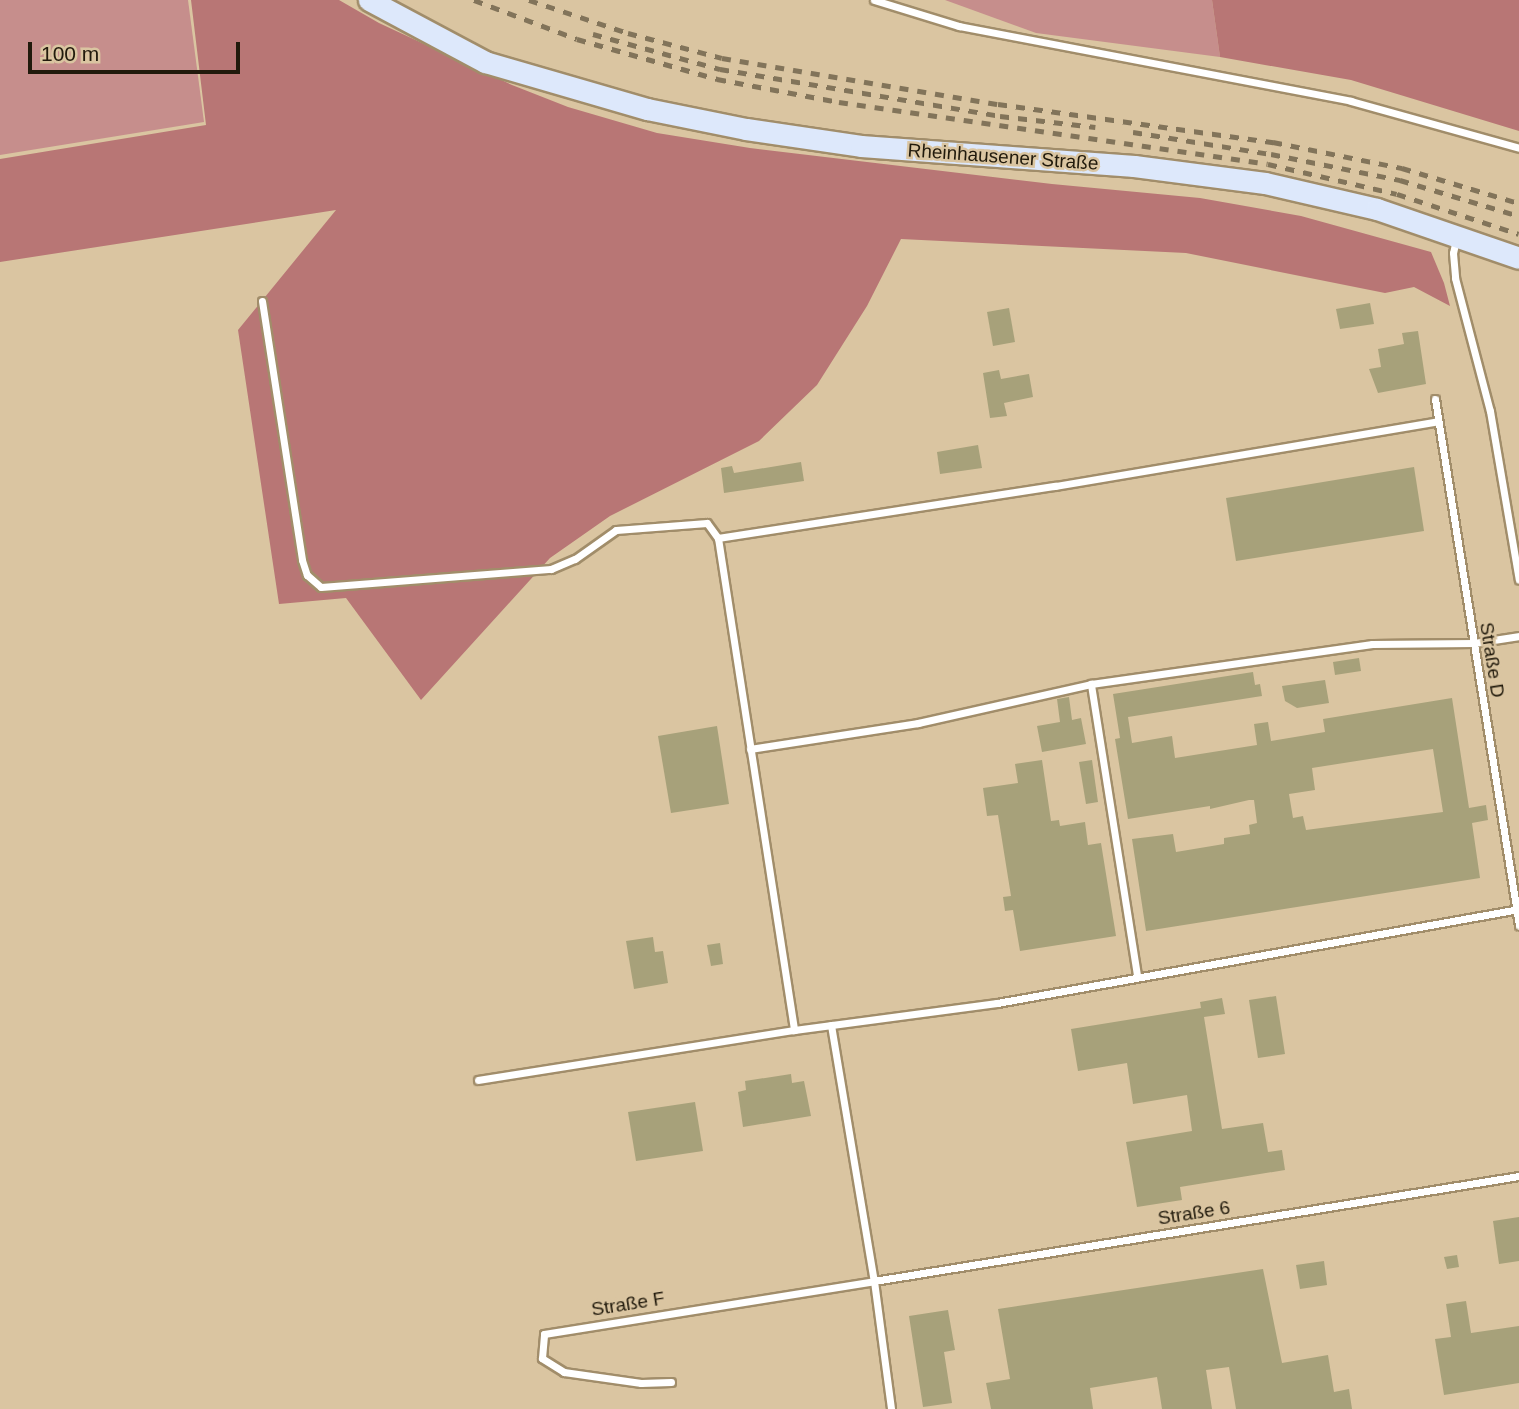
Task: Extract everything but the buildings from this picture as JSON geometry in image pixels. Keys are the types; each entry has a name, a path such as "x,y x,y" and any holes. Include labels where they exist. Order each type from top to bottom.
{"street":[{"name":"Rheinhausener Straße","path":"369,0 485,62 647,109 746,130 861,146 1134,166 1265,183 1377,209 1519,258"}],"lane":[{"path":"874,0 959,26 1350,101 1519,148"},
{"path":"1457,235 1452,253 1455,278 1490,411 1519,580"},
{"path":"261,302 302,560 312,582 321,587 551,569 575,559 616,530 706,523 718,538 794,1030"},
{"name":"Straße D","path":"1435,399 1519,925"},
{"path":"718,538 1055,486 1438,421"},
{"path":"750,749 918,723 1091,684 1372,644 1474,643 1519,636"},
{"path":"1091,684 1137,975"},
{"path":"478,1080 794,1030 997,1003 1137,975 1518,909"},
{"path":"831,1025 874,1281 891,1409"},
{"name":"Straße 6","path":"874,1281 1519,1176"},
{"name":"Straße F","path":"671,1382 641,1383 564,1372 542,1358 544,1334 874,1281"}],"shaded area":[{"path":"0,0 188,0 204,122 0,155"},
{"path":"191,0 339,0 379,23 512,85 568,107 657,133 750,148 1052,184 1200,198 1301,216 1431,252 1450,306 1414,287 1385,293 1186,253 901,239 867,306 817,385 759,441 610,516 550,558 421,700 346,598 279,604 238,330 336,210 0,262 0,159 206,125"},
{"path":"945,0 1212,0 1220,57 1036,33"},
{"path":"1212,0 1519,0 1519,131 1351,80 1220,57"}],"railway":[{"path":"474,0 577,39 717,79 839,102 1268,164 1397,194 1519,234"},
{"path":"529,0 628,33 722,58 998,104 1273,142 1402,168 1519,203"},
{"path":"593,34 720,69 1000,116 1095,127"},
{"path":"1133,132 1271,154 1400,180 1519,216"}]}
